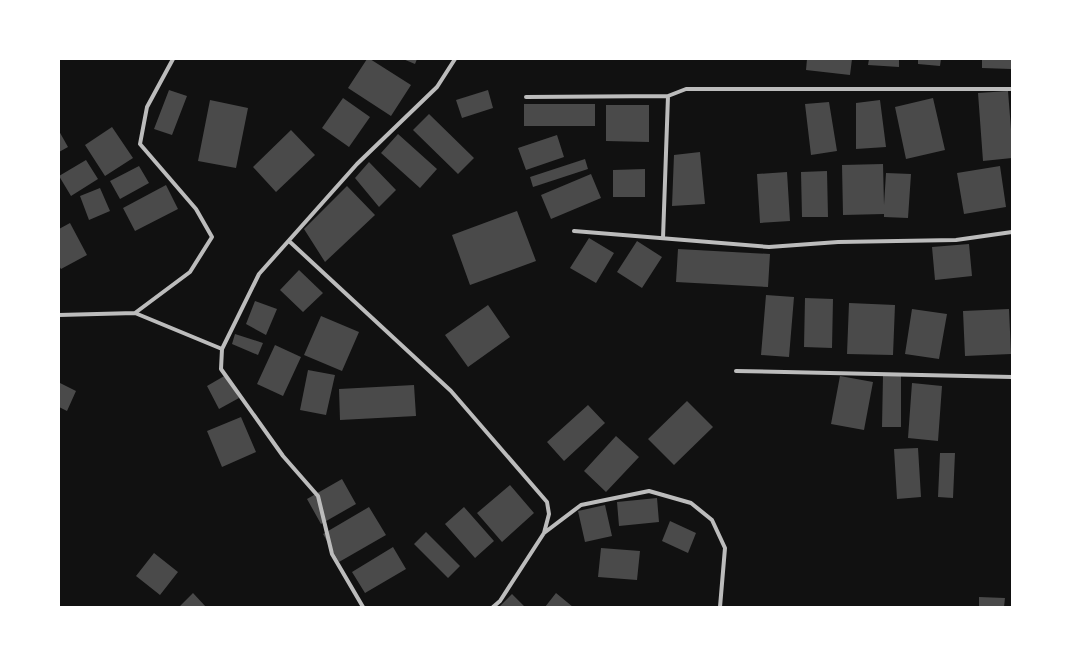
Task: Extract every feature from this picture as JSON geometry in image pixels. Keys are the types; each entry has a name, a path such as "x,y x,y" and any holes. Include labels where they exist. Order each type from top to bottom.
{"street":[{"path":"135,313 190,272 212,237 196,209 140,144 146,107 173,59"},
{"path":"363,607 332,554 318,496 283,456 221,369 222,349 259,274 357,164 437,87 455,59"},
{"path":"526,97 668,96 686,89 1012,89"},
{"path":"663,238 668,96"},
{"path":"574,231 769,247 838,242 956,240 1012,232"},
{"path":"289,241 451,391 546,502 549,514 544,534"},
{"path":"59,315 135,313 222,349"},
{"path":"736,371 1012,377"},
{"path":"492,607 500,601 544,534 581,504 649,490 691,503 712,520 725,548 720,607"}],"building":[{"path":"367,59 370,59 411,85 391,116 348,88"},
{"path":"403,59 417,59 415,64"},
{"path":"807,59 852,59 850,75 806,70"},
{"path":"869,59 899,59 899,67 868,65"},
{"path":"918,59 941,59 940,66 918,64"},
{"path":"982,59 1011,59 1011,69 982,68"},
{"path":"169,90 187,96 172,135 154,129"},
{"path":"488,90 493,108 462,118 456,100"},
{"path":"1008,91 1012,158 983,161 978,93"},
{"path":"343,98 370,117 349,147 322,128"},
{"path":"933,98 945,150 906,159 895,107"},
{"path":"210,100 248,108 236,168 198,161"},
{"path":"880,100 886,147 856,149 856,103"},
{"path":"829,102 837,151 811,155 805,104"},
{"path":"524,104 595,104 595,126 524,126"},
{"path":"606,105 649,105 649,142 606,141"},
{"path":"429,114 474,158 458,174 413,130"},
{"path":"112,127 133,158 105,176 85,145"},
{"path":"291,130 315,155 276,192 253,167"},
{"path":"59,131 68,147 59,152"},
{"path":"398,134 437,169 420,188 381,153"},
{"path":"557,135 564,157 526,170 518,148"},
{"path":"700,152 705,204 672,206 674,155"},
{"path":"585,159 588,169 533,187 530,177"},
{"path":"86,160 98,179 71,196 59,176"},
{"path":"369,162 396,190 379,207 355,178"},
{"path":"883,164 884,205 886,173 911,174 908,218 884,217 884,214 843,215 842,165"},
{"path":"139,166 149,183 120,199 110,181"},
{"path":"1000,166 1006,207 964,214 957,173"},
{"path":"645,169 645,197 613,197 613,170"},
{"path":"827,171 828,217 802,217 801,172"},
{"path":"787,172 790,221 760,223 757,174"},
{"path":"591,174 601,198 551,219 541,195"},
{"path":"166,185 178,209 135,231 123,208"},
{"path":"347,186 375,215 325,262 304,229"},
{"path":"100,188 110,211 89,220 80,196"},
{"path":"517,211 536,261 470,285 452,235"},
{"path":"70,223 87,255 61,269 59,266 59,229"},
{"path":"589,238 614,253 596,283 570,268"},
{"path":"637,241 662,257 642,288 617,272"},
{"path":"969,244 972,276 935,280 932,247"},
{"path":"678,249 770,254 768,287 676,282"},
{"path":"299,270 323,293 303,312 280,290"},
{"path":"766,295 794,297 789,357 761,355"},
{"path":"805,298 833,299 832,348 804,347"},
{"path":"255,301 277,309 266,335 246,324"},
{"path":"849,303 895,305 893,355 847,354"},
{"path":"488,305 510,337 468,367 445,335"},
{"path":"912,309 947,314 939,359 905,354"},
{"path":"1009,309 1011,354 965,356 963,311"},
{"path":"321,316 359,332 342,371 304,355"},
{"path":"235,334 263,343 258,355 232,344"},
{"path":"275,345 301,357 283,396 257,384"},
{"path":"308,370 335,375 326,415 300,410"},
{"path":"226,375 239,398 219,409 207,386"},
{"path":"883,375 901,375 901,427 882,427"},
{"path":"840,376 873,382 864,430 831,424"},
{"path":"60,383 76,391 67,411 59,407"},
{"path":"912,383 942,386 938,441 908,438"},
{"path":"414,385 416,416 340,420 339,389"},
{"path":"687,401 713,427 674,465 648,439"},
{"path":"588,405 605,423 564,461 547,442"},
{"path":"241,417 256,452 222,467 207,431"},
{"path":"616,436 639,457 606,492 584,471"},
{"path":"918,448 921,497 897,499 894,449"},
{"path":"940,453 955,453 953,498 938,497"},
{"path":"342,479 356,504 321,524 307,499"},
{"path":"510,485 534,513 502,542 477,513"},
{"path":"657,498 659,522 619,526 617,502"},
{"path":"605,505 612,536 585,542 578,511"},
{"path":"369,507 386,535 339,562 323,534"},
{"path":"464,507 494,541 475,558 445,524"},
{"path":"670,521 696,533 688,553 662,541"},
{"path":"426,532 460,566 448,578 414,544"},
{"path":"393,547 406,569 365,593 352,572"},
{"path":"601,548 640,551 637,580 598,577"},
{"path":"154,553 178,572 160,595 136,576"},
{"path":"193,593 206,607 179,607"},
{"path":"556,593 573,607 545,607"},
{"path":"512,594 525,607 499,607"},
{"path":"979,597 1005,598 1004,607 979,607"}]}
